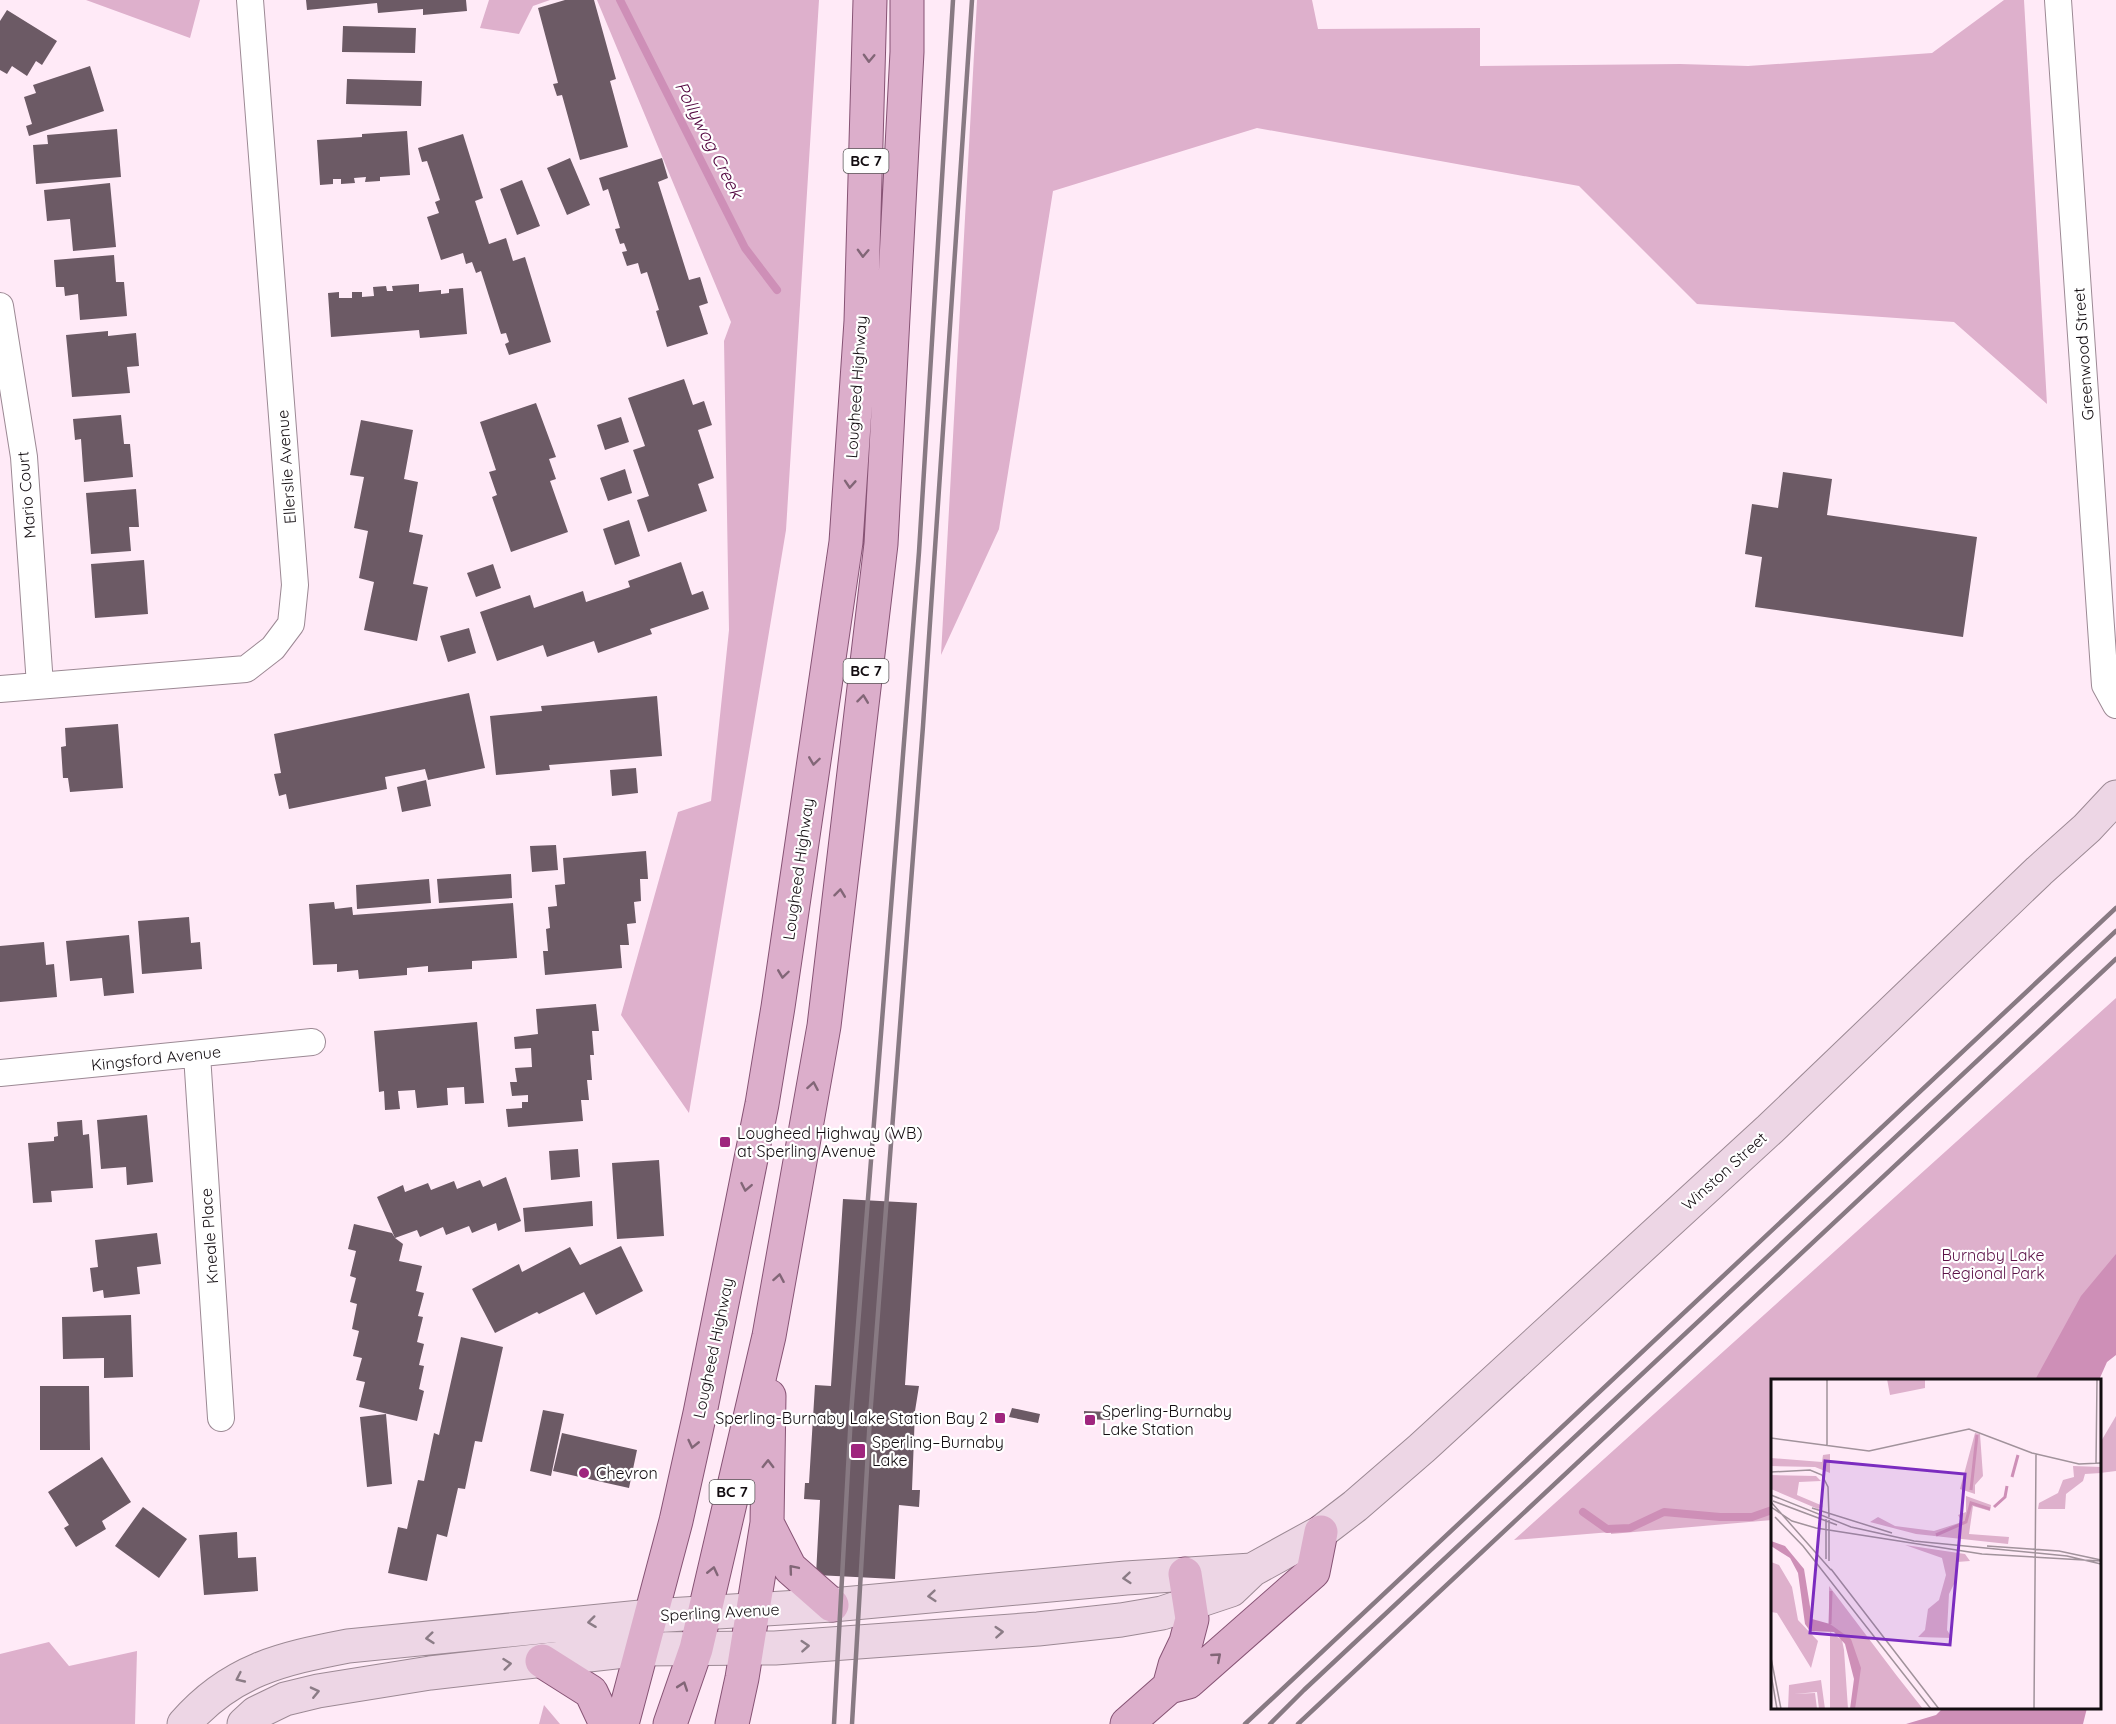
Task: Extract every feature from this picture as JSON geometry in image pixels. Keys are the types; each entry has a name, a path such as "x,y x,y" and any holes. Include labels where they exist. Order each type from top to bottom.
{"main road":[{"name":"Lougheed Highway","path":"622,1724 676,1521 762,1104 846,542 861,321 870,0"},
{"name":"Lougheed Highway","path":"670,1724 696,1649 769,1336 824,1026 881,544 907,52 907,0"},
{"path":"732,1724 754,1610 767,1523 769,1336"},
{"path":"767,1523 790,1569 832,1605"},
{"path":"1127,1724 1168,1687 1188,1682 1313,1572 1321,1532"},
{"path":"1168,1687 1186,1642 1192,1619 1187,1589"},
{"path":"542,1661 591,1692 606,1724"}],"street":[{"name":"Ellerslie Avenue","path":"0,689 246,669 273,648 291,624 295,585 250,0"},
{"name":"Greenwood Street","path":"2058,0 2105,685 2116,705"},
{"name":"Mario Court","path":"0,306 24,457 40,685"},
{"name":"Winston Street","path":"1321,1532 1422,1448 1770,1129 2039,871 2087,828 2116,797"},
{"name":"Kingsford Avenue","path":"0,1073 312,1042"},
{"name":"Kneale Place","path":"197,1054 221,1418"},
{"name":"Sperling Avenue","path":"193,1714 233,1680 303,1655 348,1646 704,1612 1187,1589 1231,1590 1252,1570 1321,1532"},
{"name":"Sperling Avenue","path":"244,1724 256,1713 285,1699 318,1691 430,1673 642,1649 746,1649 1038,1629 1121,1620 1162,1613 1187,1589"}],"green space":[{"path":"86,0 200,0 190,38"},
{"path":"489,0 550,0 533,6 519,34 480,28"},
{"path":"597,0 819,0 786,530 689,1113 621,1015 678,812 711,801 729,630 724,341 731,322"},
{"path":"977,0 1312,0 1318,29 1480,28 1480,66 1680,64 1748,66 1932,53 2004,0 2024,0 2047,404 1954,322 1697,304 1579,186 1257,128 1053,191 999,529 941,655"},
{"name":"Burnaby Lake Regional Park","path":"2116,998 2116,1281 2063,1379 1771,1379 1771,1520 1514,1540"},
{"path":"2116,1416 2116,1471 2101,1473 2101,1441"},
{"path":"49,1642 69,1666 137,1651 135,1724 0,1724 0,1654"},
{"path":"544,1705 560,1724 539,1724"}],"shaded area":[{"path":"2116,1254 2116,1355 2107,1362 2099,1379 2036,1379 2081,1296"},
{"path":"1942,1709 2087,1709 2083,1724 1906,1724 1936,1715"}],"building":[{"path":"306,0 466,0 467,11 423,15 423,9 378,13 377,3 307,10"},
{"path":"565,0 594,0 616,79 610,81 628,147 580,160 562,95 557,96 553,84 558,83 538,8"},
{"path":"7,10 57,41 42,65 36,61 27,76 12,66 7,74 0,70 0,21"},
{"path":"343,26 416,28 415,53 342,52"},
{"path":"90,66 104,111 29,136 26,126 32,124 24,97 36,93 33,85"},
{"path":"347,79 422,81 421,106 346,104"},
{"path":"117,129 121,177 36,184 33,145 48,144 47,135"},
{"path":"407,131 410,175 380,177 380,181 365,182 366,177 354,178 355,183 341,184 341,179 333,179 333,184 320,185 317,140"},
{"path":"463,134 483,198 475,201 489,244 506,238 513,261 525,257 551,342 509,355 505,344 509,342 506,333 501,334 481,271 476,273 472,262 466,264 463,253 441,260 427,217 439,213 435,202 440,200 427,161 422,162 418,148"},
{"path":"570,158 590,205 567,215 547,168"},
{"path":"662,158 668,178 658,182 689,280 700,277 708,303 699,306 708,334 667,347 656,311 659,310 647,272 641,274 638,263 627,266 622,252 627,251 624,243 620,244 615,229 620,228 608,189 603,191 599,178"},
{"path":"522,180 540,226 517,235 500,189"},
{"path":"110,183 116,247 73,251 70,219 47,221 44,190"},
{"path":"114,255 116,282 124,282 127,316 80,320 78,294 65,296 64,287 56,287 54,260"},
{"path":"419,284 419,292 441,290 441,294 449,293 449,289 463,288 467,334 420,338 419,330 331,337 328,293 339,292 339,298 352,298 352,292 362,292 362,297 374,296 373,287 386,286 387,291 393,291 392,286"},
{"path":"108,331 108,336 136,333 139,366 127,367 130,393 72,397 66,335"},
{"path":"684,379 693,405 704,401 712,425 698,430 714,478 698,484 707,511 648,532 637,500 649,496 633,450 645,446 628,398"},
{"path":"536,403 556,457 549,459 556,479 550,481 568,532 511,552 492,497 497,495 489,472 496,470 480,422"},
{"path":"121,415 124,444 130,444 133,477 84,482 81,439 75,440 73,419"},
{"path":"621,417 629,442 605,450 597,425"},
{"path":"361,420 413,430 404,479 418,482 409,532 423,535 413,584 428,587 417,641 364,630 374,582 359,578 368,531 354,528 364,477 350,475"},
{"path":"625,469 632,493 608,501 600,478"},
{"path":"1783,472 1832,479 1827,515 1977,537 1963,637 1755,607 1762,557 1745,554 1752,504 1778,508"},
{"path":"136,489 139,527 129,527 131,551 91,554 86,493"},
{"path":"629,520 640,556 615,565 603,529"},
{"path":"144,560 148,614 95,618 91,564"},
{"path":"681,562 692,595 703,591 709,609 650,629 652,634 598,653 594,641 547,657 543,645 497,661 480,612 530,595 534,608 583,591 586,602 630,587 628,581"},
{"path":"493,564 501,588 476,597 467,573"},
{"path":"469,628 476,653 448,662 440,636"},
{"path":"469,693 485,768 428,780 425,769 385,777 387,789 289,809 286,794 279,796 274,774 281,773 274,734"},
{"path":"657,696 662,756 549,765 550,770 496,775 490,716 542,711 541,706"},
{"path":"118,724 123,788 70,792 68,778 63,778 61,747 66,746 65,728"},
{"path":"636,768 638,793 612,796 610,770"},
{"path":"426,780 431,806 402,812 397,787"},
{"path":"556,845 558,870 532,872 530,846"},
{"path":"646,851 648,879 640,879 641,901 634,902 636,923 627,924 629,945 620,945 622,968 545,975 543,951 548,951 546,929 550,928 548,907 557,906 555,885 565,884 563,858"},
{"path":"511,874 512,898 439,903 437,879"},
{"path":"429,879 431,903 357,909 356,885"},
{"path":"334,902 335,909 352,907 353,915 513,903 517,958 472,961 472,969 428,972 428,966 407,968 407,975 359,979 358,970 337,972 337,964 313,965 309,904"},
{"path":"189,917 191,943 200,942 202,969 142,974 138,921"},
{"path":"129,935 134,993 104,996 102,978 70,981 66,941"},
{"path":"44,942 46,965 54,964 57,997 0,1002 0,946"},
{"path":"596,1004 599,1031 592,1031 594,1055 590,1055 592,1080 587,1080 589,1100 581,1100 583,1121 508,1127 506,1109 522,1108 522,1102 528,1102 528,1095 512,1096 510,1082 517,1082 515,1068 532,1067 531,1048 515,1049 514,1037 538,1034 536,1009"},
{"path":"477,1022 484,1103 465,1104 464,1087 447,1088 448,1105 417,1108 415,1090 398,1091 400,1109 385,1110 384,1091 379,1092 374,1031"},
{"path":"147,1115 153,1182 127,1185 126,1167 101,1169 97,1120"},
{"path":"82,1120 83,1135 89,1134 93,1188 51,1191 52,1202 33,1203 28,1143 54,1141 54,1137 58,1136 57,1122"},
{"path":"578,1149 580,1177 551,1180 549,1151"},
{"path":"659,1160 664,1236 617,1239 612,1163"},
{"path":"506,1177 521,1221 498,1231 496,1223 472,1233 469,1226 446,1235 443,1227 420,1237 417,1230 395,1238 377,1197 403,1185 405,1192 428,1183 431,1190 454,1181 457,1189 480,1180 483,1187"},
{"path":"843,1199 917,1203 905,1385 919,1386 915,1411 912,1490 920,1490 919,1507 899,1505 895,1579 816,1575 820,1500 804,1499 805,1483 809,1483 815,1385 831,1386"},
{"path":"592,1201 593,1226 525,1232 523,1208"},
{"path":"354,1224 392,1233 403,1244 399,1261 422,1266 416,1291 424,1293 418,1316 423,1317 417,1342 424,1344 419,1365 424,1366 419,1389 424,1391 417,1421 359,1407 365,1382 356,1380 362,1358 353,1356 359,1331 352,1329 357,1304 350,1302 356,1278 350,1276 356,1251 348,1249"},
{"path":"157,1233 161,1264 137,1267 140,1294 104,1298 103,1290 93,1292 90,1268 98,1267 95,1240"},
{"path":"621,1246 643,1291 596,1315 584,1292 495,1333 472,1289 519,1264 522,1272 570,1247 580,1265"},
{"path":"131,1315 133,1377 104,1378 104,1358 63,1359 62,1317"},
{"path":"461,1337 503,1347 482,1442 475,1441 465,1489 458,1488 447,1537 437,1534 427,1581 388,1573 398,1527 407,1529 418,1480 424,1481 434,1433 439,1435"},
{"path":"40,1386 89,1386 90,1450 40,1450"},
{"path":"1012,1408 1040,1414 1038,1423 1009,1417"},
{"path":"543,1410 564,1414 551,1476 530,1471"},
{"path":"1084,1411 1111,1412 1110,1420 1084,1419"},
{"path":"386,1414 392,1484 367,1487 360,1417"},
{"path":"562,1433 637,1450 629,1488 553,1471"},
{"path":"102,1457 131,1502 102,1521 106,1529 76,1547 64,1528 69,1525 48,1492"},
{"path":"143,1507 187,1539 159,1578 115,1546"},
{"path":"237,1532 238,1558 256,1557 258,1591 204,1595 199,1535"}],"waterway":[{"name":"Pollywog Creek","path":"620,0 745,248 777,290"},
{"path":"1583,1512 1607,1529 1630,1528 1664,1512 1720,1517 1752,1517 1771,1510"}],"railway":[{"path":"834,1724 851,1414 919,552 953,0"},
{"path":"852,1724 870,1417 923,726 972,0"},
{"path":"1245,1724 2116,908"},
{"path":"1270,1724 2116,931"},
{"path":"1298,1724 2116,959"}],"place":[{"name":"Lougheed Highway (WB) at Sperling Avenue","path":"725,1142"},
{"name":"Sperling-Burnaby Lake Station Bay 2","path":"1000,1418"},
{"name":"Sperling-Burnaby Lake Station","path":"1090,1420"},
{"name":"Sperling–Burnaby Lake","path":"858,1451"},
{"name":"Chevron","path":"584,1473"}]}
